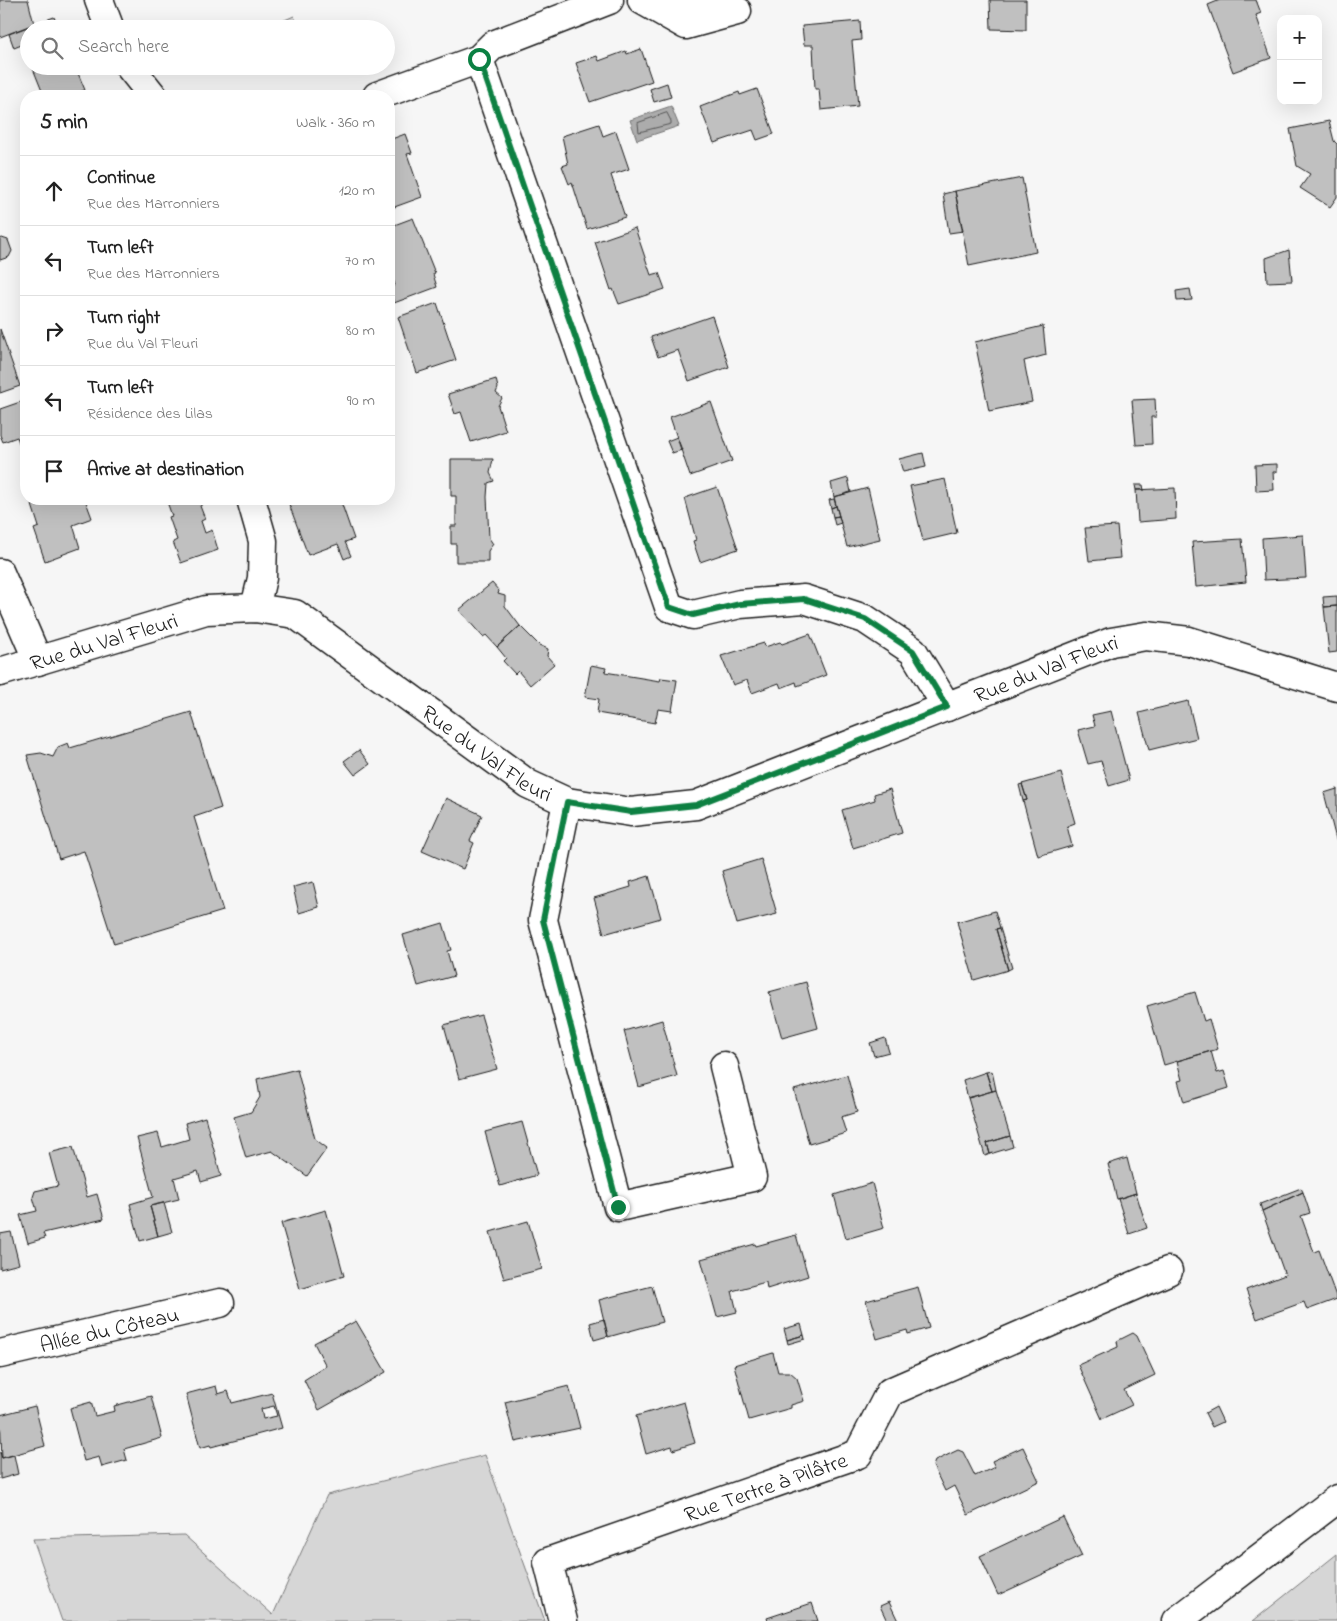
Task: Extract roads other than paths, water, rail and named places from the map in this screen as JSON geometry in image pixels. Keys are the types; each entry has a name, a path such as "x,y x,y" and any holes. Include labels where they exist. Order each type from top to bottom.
{"street":[{"path":"98,0 106,20"},
{"path":"394,90 479,59 492,45 609,0"},
{"path":"642,0 686,25 737,11 673,0"},
{"path":"479,59 669,607 693,615 740,604 804,599 865,619 913,651 947,707"},
{"path":"136,75 148,90"},
{"path":"253,505 263,541 262,578 255,608"},
{"path":"0,573 38,661"},
{"name":"Rue du Val Fleuri","path":"0,672 206,610 255,608 296,614 528,784 567,802 631,812 696,805 1111,642 1146,636 1189,641 1337,687"},
{"path":"567,802 543,920 618,1207 752,1177 724,1066"},
{"name":"Rue Tertre à Pilâtre","path":"564,1621 548,1562 858,1454 890,1392 1168,1271"},
{"name":"Allée du Côteau","path":"0,1354 220,1303"},
{"path":"1177,1621 1337,1499"}],"water":[{"path":"671,106 679,126 637,140 630,120"}]}
